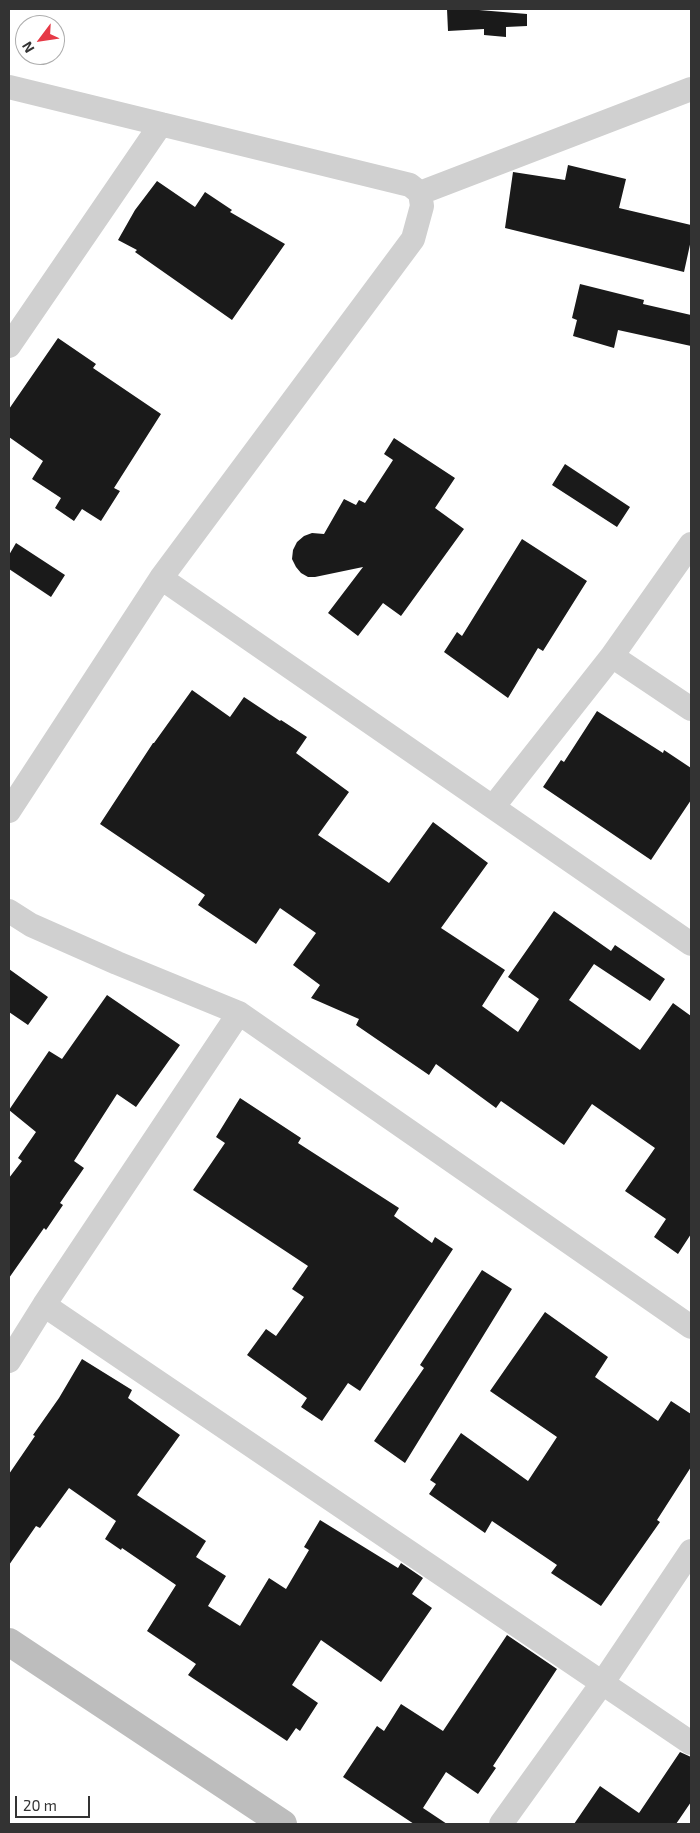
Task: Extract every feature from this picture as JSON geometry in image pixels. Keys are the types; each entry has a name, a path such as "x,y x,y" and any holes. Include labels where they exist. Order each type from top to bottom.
{"street":[{"path":"9,87 410,185 420,193 422,206 413,239 161,578 9,811"},
{"path":"420,193 691,89"},
{"path":"9,346 161,124"},
{"path":"493,807 612,656 691,544"},
{"path":"161,578 691,944"},
{"path":"612,656 691,709"},
{"path":"9,911 31,925 117,963 240,1013 691,1327"},
{"path":"9,1361 44,1305 240,1013"},
{"path":"44,1305 691,1743"},
{"path":"501,1824 603,1682 691,1551"},
{"path":"9,1642 283,1824"}],"building":[{"path":"447,9 479,9 527,14 527,26 506,27 506,37 484,35 484,29 448,31"},
{"path":"568,165 626,179 619,208 691,225 691,240 684,272 505,228 513,172 565,180"},
{"path":"157,181 195,207 205,192 232,210 230,212 285,244 232,320 135,252 137,250 118,240 135,210"},
{"path":"580,284 644,300 643,304 691,315 691,346 618,330 614,348 573,336 577,320 572,318"},
{"path":"58,338 96,364 93,368 161,414 114,488 120,491 101,521 82,509 74,521 55,508 61,498 32,479 43,461 9,437 9,409"},
{"path":"394,438 455,478 435,508 464,529 401,616 383,603 358,636 328,613 363,567 308,577 296,567 292,559 293,550 297,542 304,536 312,533 324,534 344,499 356,505 359,500 365,503 393,460 384,454"},
{"path":"565,464 630,507 617,527 552,485"},
{"path":"522,539 587,581 543,651 538,648 508,698 444,652 457,632 462,636"},
{"path":"16,543 65,575 51,597 9,569 9,555"},
{"path":"192,690 230,717 244,697 307,737 296,753 349,792 318,835 389,883 433,822 488,863 441,928 505,970 482,1006 518,1032 539,999 508,977 554,911 611,951 615,945 665,979 650,1001 594,964 569,1000 640,1050 673,1003 691,1016 691,1234 678,1254 654,1237 666,1219 625,1191 655,1148 592,1104 564,1145 501,1101 496,1108 436,1064 429,1075 356,1025 359,1019 311,998 320,985 293,965 316,933 280,908 256,944 198,905 205,895 100,824 153,743"},
{"path":"597,711 663,753 664,750 691,768 691,800 651,860 543,787 561,760 564,762"},
{"path":"9,969 48,997 28,1025 9,1012"},
{"path":"107,995 180,1045 136,1107 117,1094 74,1161 84,1168 60,1203 63,1205 46,1230 44,1228 9,1278 9,1178 22,1161 18,1158 36,1132 9,1110 49,1051 62,1059"},
{"path":"240,1098 301,1138 298,1143 399,1208 394,1216 432,1243 435,1237 453,1249 360,1391 348,1383 322,1421 301,1407 307,1398 247,1355 266,1329 276,1336 304,1297 292,1289 308,1266 193,1190 225,1143 216,1137"},
{"path":"482,1270 512,1289 405,1463 374,1441 424,1368 420,1365"},
{"path":"545,1312 608,1357 595,1377 658,1421 671,1401 691,1414 691,1467 657,1520 660,1522 601,1606 551,1573 557,1565 492,1521 485,1533 429,1494 436,1484 430,1480 461,1433 528,1481 557,1437 490,1391"},
{"path":"82,1359 132,1390 128,1398 180,1435 137,1495 206,1541 196,1557 226,1576 208,1606 240,1626 269,1578 286,1589 309,1550 304,1547 320,1520 398,1568 401,1563 423,1578 412,1594 432,1608 381,1682 321,1640 292,1685 318,1703 300,1731 296,1728 287,1741 188,1675 196,1664 147,1631 176,1585 122,1548 121,1550 105,1539 116,1521 69,1488 40,1528 36,1526 9,1565 9,1474 35,1436 33,1435 59,1398"},
{"path":"507,1635 557,1669 493,1766 496,1768 478,1794 446,1772 423,1808 447,1824 414,1824 343,1777 377,1726 384,1731 401,1704 443,1731"},
{"path":"680,1752 691,1757 691,1802 676,1824 574,1824 600,1786 639,1813"}]}
